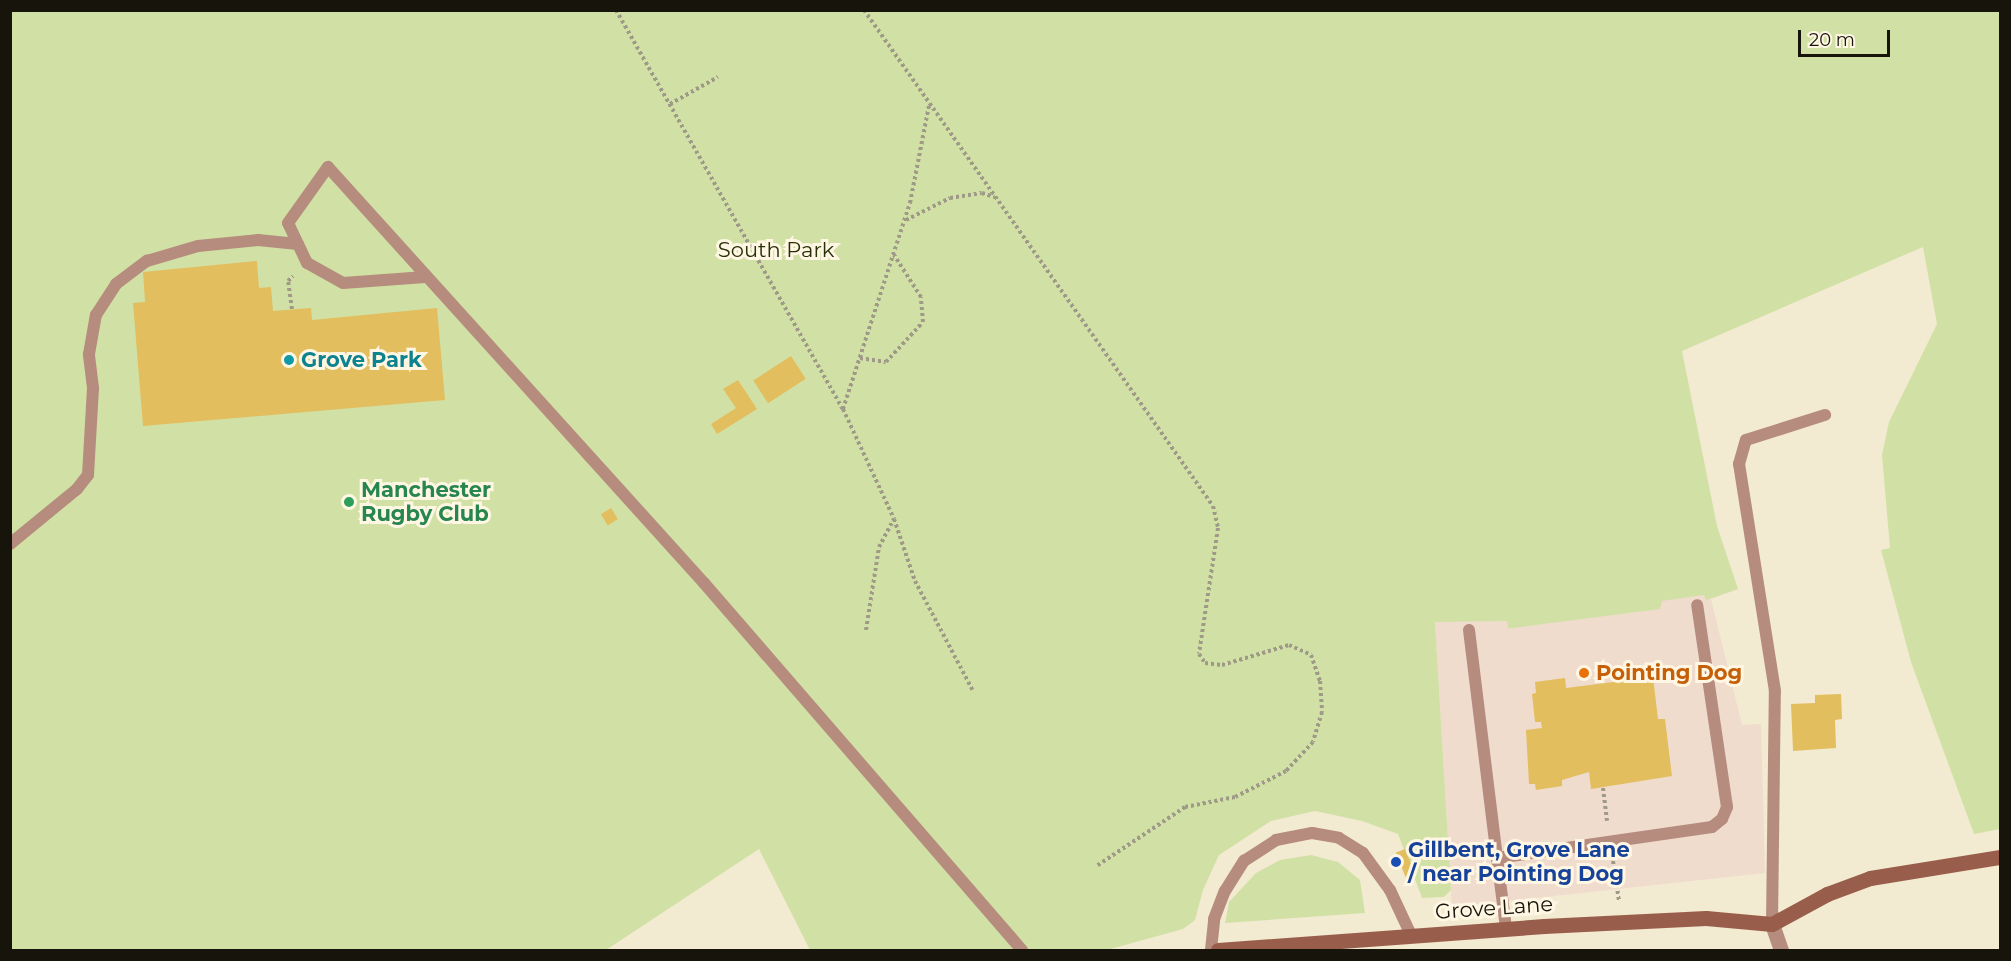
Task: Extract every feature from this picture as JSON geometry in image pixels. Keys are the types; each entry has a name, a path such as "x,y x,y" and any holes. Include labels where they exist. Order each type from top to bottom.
{"main road":[{"path":"1772,924 1827,894 1870,878 2001,857"},
{"name":"Grove Lane","path":"1218,951 1506,928 1706,918 1772,924"}],"street":[{"path":"1772,924 1781,951"}],"lane":[{"path":"425,277 343,283 307,263 288,223 328,167 425,277 705,583 1022,951"},
{"path":"10,544 77,489 88,475 93,388 89,354 96,315 116,284 147,261 198,246 258,240 298,244"},
{"path":"1772,924 1775,691 1739,464 1746,440 1825,415"},
{"path":"1497,858 1712,827 1722,819 1727,807 1697,605"},
{"path":"1469,630 1506,928"},
{"path":"1211,951 1215,919 1225,891 1244,861 1276,840 1312,833 1339,838 1363,853 1390,890 1411,935"}],"path":[{"path":"616,10 843,409 894,519 915,582 973,692"},
{"path":"864,10 1213,506 1218,528 1199,654 1205,663 1222,664 1289,645 1311,655 1320,681 1322,711 1313,742 1286,771 1235,797 1185,807 1098,865"},
{"path":"670,104 718,77"},
{"path":"843,409 904,221 929,104"},
{"path":"904,221 951,198 981,193 994,197"},
{"path":"860,358 886,362 922,322 921,297 894,254"},
{"path":"292,309 288,281 307,263"},
{"path":"866,630 879,547 894,519"}],"shaded area":[{"name":"Pointing Dog","path":"1412,555 1738,589 1711,599 1742,725 1761,724 1765,873 1452,907 1435,622"}],"green space":[{"name":"South Park","path":"10,11 2000,11 2000,829 1974,834 1911,662 1881,550 1890,548 1882,455 1889,422 1937,324 1923,247 1682,351 1717,526 1738,589 1706,600 1704,595 1662,601 1660,609 1513,628 1508,628 1507,621 1435,622 1451,890 1444,897 1422,898 1398,834 1362,821 1315,811 1271,821 1219,855 1203,890 1195,920 1183,929 1107,950 810,950 759,849 606,950 11,950"},
{"path":"1311,855 1338,862 1360,880 1365,913 1225,923 1229,902 1256,873 1280,860"}],"building":[{"name":"Grove Park","path":"257,261 259,288 271,287 273,311 311,308 312,320 437,308 445,400 143,426 133,303 145,302 143,272"},
{"path":"791,356 806,379 768,403 753,381"},
{"path":"738,380 757,409 717,434 711,424 736,408 723,389"},
{"path":"611,508 618,519 608,525 601,514"},
{"path":"1653,677 1658,719 1665,719 1672,776 1591,789 1589,772 1562,780 1562,786 1536,790 1535,784 1529,784 1526,730 1542,728 1541,722 1535,722 1532,694 1536,693 1535,682 1565,678 1566,688"},
{"path":"1841,694 1842,719 1835,720 1836,748 1793,751 1791,704 1815,703 1815,695"},
{"path":"1405,849 1415,874 1406,878 1396,853"}],"place":[{"name":"Grove Park","path":"289,360"},
{"name":"Manchester Rugby Club","path":"349,502"},
{"name":"Pointing Dog","path":"1584,673"},
{"name":"Gillbent, Grove Lane / near Pointing Dog","path":"1396,862"}]}
